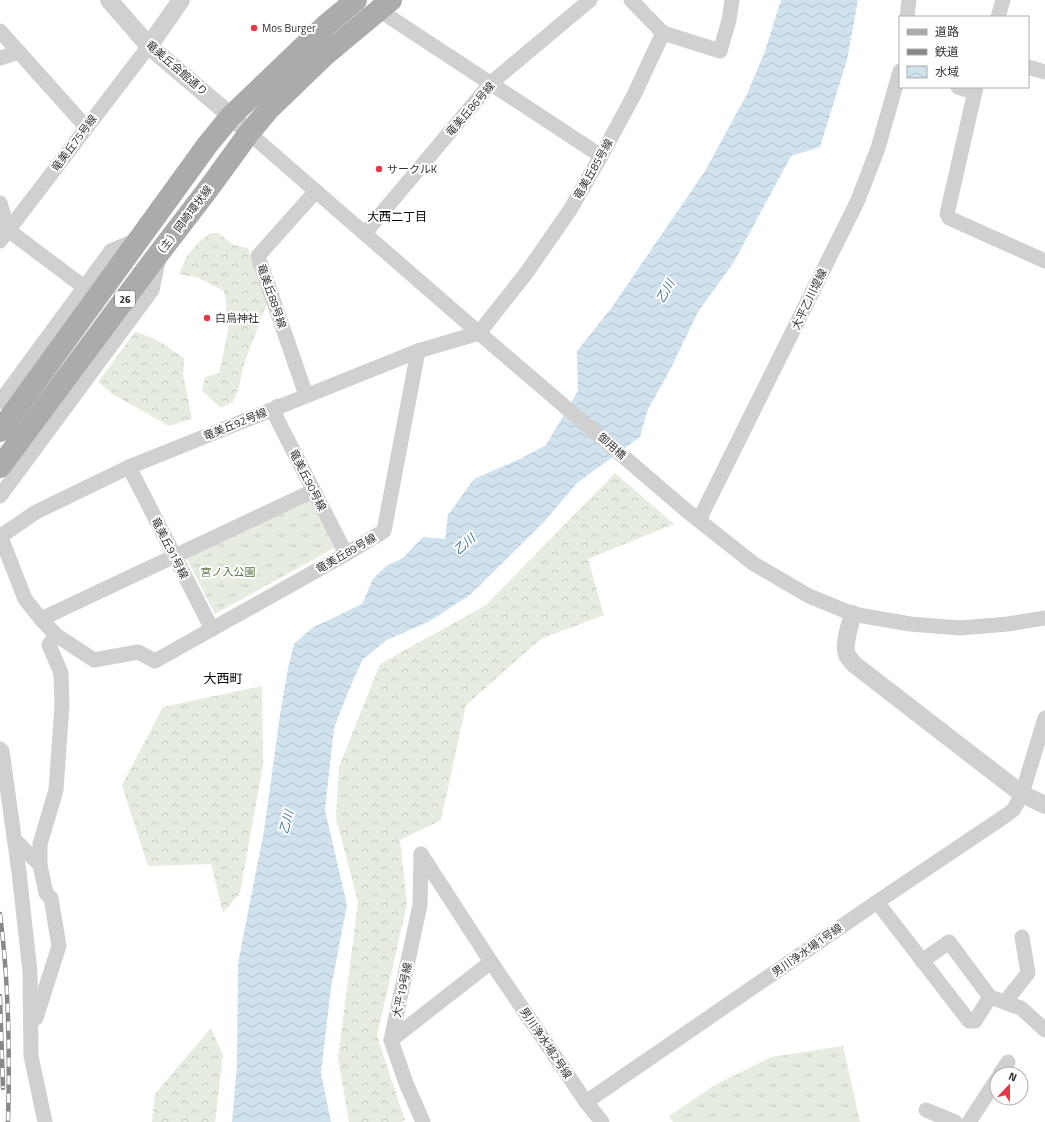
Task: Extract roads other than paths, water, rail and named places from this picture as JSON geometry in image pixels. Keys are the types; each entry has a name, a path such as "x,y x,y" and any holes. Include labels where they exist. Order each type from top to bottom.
{"main road":[{"name":"26","path":"0,431 208,144 231,116 325,26 356,0"},
{"name":"（主）岡崎環状線","path":"0,467 249,133 270,108 325,55 385,5"}],"street":[{"name":"竜美丘会館通り","path":"109,0 149,46 249,133"},
{"path":"149,46 182,0"},
{"name":"竜美丘86号線","path":"365,233 491,83 590,0"},
{"path":"631,0 663,33 720,51 732,0"},
{"path":"907,16 909,0"},
{"path":"998,16 1003,0"},
{"path":"385,5 491,83 601,156"},
{"path":"0,31 86,127"},
{"name":"竜美丘85号線","path":"479,333 527,272 570,210 634,95 663,33"},
{"name":"竜美丘75号線","path":"4,235 149,46"},
{"path":"0,58 19,52"},
{"path":"1029,68 1045,72"},
{"name":"大平乙川堤線","path":"699,520 858,200 878,148 899,74"},
{"path":"964,88 975,90 947,214 949,218 1045,261"},
{"name":"御用橋","path":"249,133 479,333 699,520 754,564 809,596 853,614 910,624 960,628 1008,624 1045,618"},
{"name":"竜美丘88号線","path":"306,395 258,256 316,191"},
{"path":"0,203 4,235 84,287"},
{"path":"0,402 111,251 139,239"},
{"path":"0,496 152,290 160,252"},
{"name":"竜美丘92号線","path":"0,536 36,512 129,466 418,351 479,333"},
{"name":"竜美丘89号線","path":"56,635 94,660 138,652 155,661 346,554 384,531 418,351"},
{"name":"竜美丘90号線","path":"278,406 275,415 346,554"},
{"name":"竜美丘91号線","path":"129,466 212,629"},
{"path":"41,619 313,491"},
{"path":"0,536 25,599 56,635 49,645 62,673 62,705 56,790 40,844 40,865 46,893 51,898 59,946 32,1030"},
{"path":"853,614 847,637 846,649 847,654 855,665 1022,794 1045,805"},
{"name":"男川浄水場1号線","path":"586,1102 1014,809 1022,794 1045,718"},
{"path":"0,749 2,751 14,839 30,972 32,1030 31,1056 45,1122"},
{"path":"14,839 40,865"},
{"name":"男川浄水場2号線","path":"421,854 491,962 586,1102 602,1122"},
{"name":"大平19号線","path":"391,1040 420,905 421,854"},
{"path":"877,902 969,1021 975,1021 990,997"},
{"path":"1005,1002 1028,973 1022,938"},
{"path":"922,961 949,942 990,997 1021,1008 1045,1030"},
{"path":"423,1122 406,1083 391,1040 491,962"},
{"path":"969,1122 989,1091"},
{"path":"926,1110 955,1122"}],"water":[{"name":"乙川","path":"781,0 858,0 847,60 820,147 791,156 734,262 698,312 669,372 648,409 640,437 577,483 544,522 470,595 428,622 387,640 363,659 334,728 325,810 347,905 331,988 321,1073 331,1122 232,1122 237,1065 238,963 264,831 280,715 288,668 294,644 312,628 362,604 373,579 386,566 403,558 423,537 445,539 448,515 474,479 522,458 546,445 578,391 577,351 612,307 705,171 747,94 765,51"}],"railway":[{"path":"0,914 8,1018 8,1122"},
{"path":"0,996 3,1088"}],"place":[{"name":"Mos Burger","path":"254,28"},
{"name":"サークルK","path":"379,169"},
{"name":"白鳥神社","path":"207,318"}],"district":[{"name":"大西二丁目","path":"397,216"},
{"name":"大西町","path":"223,678"}],"park label":[{"name":"宮ノ入公園","path":"228,572"}]}
